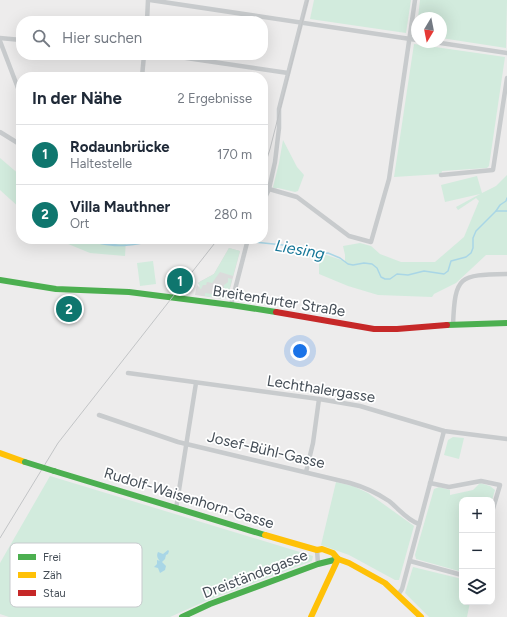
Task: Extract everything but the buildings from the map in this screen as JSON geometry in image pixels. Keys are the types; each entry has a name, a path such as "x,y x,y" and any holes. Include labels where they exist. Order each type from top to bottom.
{"street":[{"path":"147,16 149,0 260,16"},
{"path":"307,0 279,109 279,128 275,162 269,189 297,197 349,236 371,242 389,179 415,0"},
{"path":"268,17 410,38"},
{"path":"16,40 0,39 16,82"},
{"path":"447,44 507,53"},
{"path":"142,72 144,60"},
{"path":"200,60 288,73"},
{"path":"441,175 494,170 507,78"},
{"path":"0,132 16,142"},
{"path":"231,305 247,244"},
{"path":"453,325 454,297 456,290 463,281 475,275 507,274"},
{"name":"Breitenfurter Straße","path":"0,280 56,289 129,292 231,305 280,312 374,329 507,323"},
{"name":"Lechthalergasse","path":"128,373 360,406 444,431 507,439"},
{"path":"176,509 196,383"},
{"path":"306,472 313,442 319,399"},
{"name":"Josef-Bühl-Gasse","path":"99,415 186,444 350,482 369,489 389,501 412,521 419,524"},
{"path":"398,595 402,590 444,431"},
{"name":"Rudolf-Waisenhorn-Gasse","path":"0,453 176,509 317,550 322,549 333,553 338,559 367,572 385,583 421,617"},
{"path":"430,483 449,487 480,481 500,485 495,502"},
{"path":"317,550 318,564"},
{"path":"311,617 338,559"},
{"name":"Dreiständegasse","path":"182,617 210,604 318,564 338,559"},
{"path":"410,561 459,574"}],"shaded area":[{"path":"229,248 240,251 228,296 224,299 195,295 197,285 199,287 200,286 198,283 214,274"}],"green space":[{"path":"314,0 411,0 406,33 310,19"},
{"path":"420,0 507,0 506,48 447,39 447,12 419,12"},
{"path":"413,48 442,48 505,57 489,166 487,168 442,171 441,174 394,177"},
{"path":"283,140 297,167 304,175 298,191 295,192 278,188 274,189 273,187"},
{"path":"0,158 16,172 16,204 0,190"},
{"path":"507,175 507,255 486,255 456,283 434,294 432,297 378,295 348,286 319,274 319,260 323,254 345,261 343,246 360,243 371,246 380,254 401,262 435,262 464,237 479,201 476,198 458,210 456,207 480,194 445,202 441,185 477,176 482,193 496,186"},
{"path":"68,244 126,244 125,256 90,253"},
{"path":"229,248 240,251 233,276 220,272 212,283 207,282 201,289 199,288 200,286 198,283 214,274"},
{"path":"153,261 156,284 140,286 137,263"},
{"path":"228,278 232,279 228,296 224,299 205,296 205,293 223,296 224,285 228,282"},
{"path":"453,437 464,438 459,459 444,455 448,440"},
{"path":"50,476 313,556 312,561 208,600 170,617 9,617 0,614 0,563 10,546 10,607 142,607 142,543 11,543"},
{"path":"336,482 353,486 368,493 414,526 399,580 395,580 349,555 321,545"},
{"path":"480,483 490,486 495,490 493,497 459,497 459,571 416,559 415,555 434,489 439,487 450,490 450,495 473,490"},
{"path":"413,567 459,578 459,605 469,605 467,617 429,617 405,593"}],"water":[{"path":"100,244 140,244 130,246"},
{"path":"168,550 168,554 162,562 166,566 165,570 160,573 158,568 154,567 157,564 157,560 160,561 157,553 163,554"}],"waterway":[{"name":"Liesing","path":"268,243 293,246 311,254 328,253 340,258 348,264 353,265 364,263 372,264 377,268 381,277 385,279 390,279 397,274 408,275 424,271 444,274 448,271 451,261 466,257 471,253 473,248 473,238 476,231 500,205 506,201 507,198"},
{"path":"496,211 507,211"}],"tram line":[{"path":"268,155 308,0"},
{"path":"0,538 58,443 214,244"}],"traffic: fast":[{"path":"0,280 56,289 129,292 276,312"},
{"path":"447,325 507,323"},
{"path":"25,462 54,471"},
{"path":"54,471 265,535"},
{"path":"182,617 210,604 318,564 338,559"}],"traffic: slow":[{"path":"0,453 25,462"},
{"path":"265,535 333,553 338,559 349,563 385,583 421,617"},
{"path":"311,617 338,559"}],"traffic: jam":[{"path":"276,312 374,329 397,329 447,325"}],"place":[{"name":"Rodaunbrücke","path":"180,281"},
{"name":"Villa Mauthner","path":"69,309"}]}
